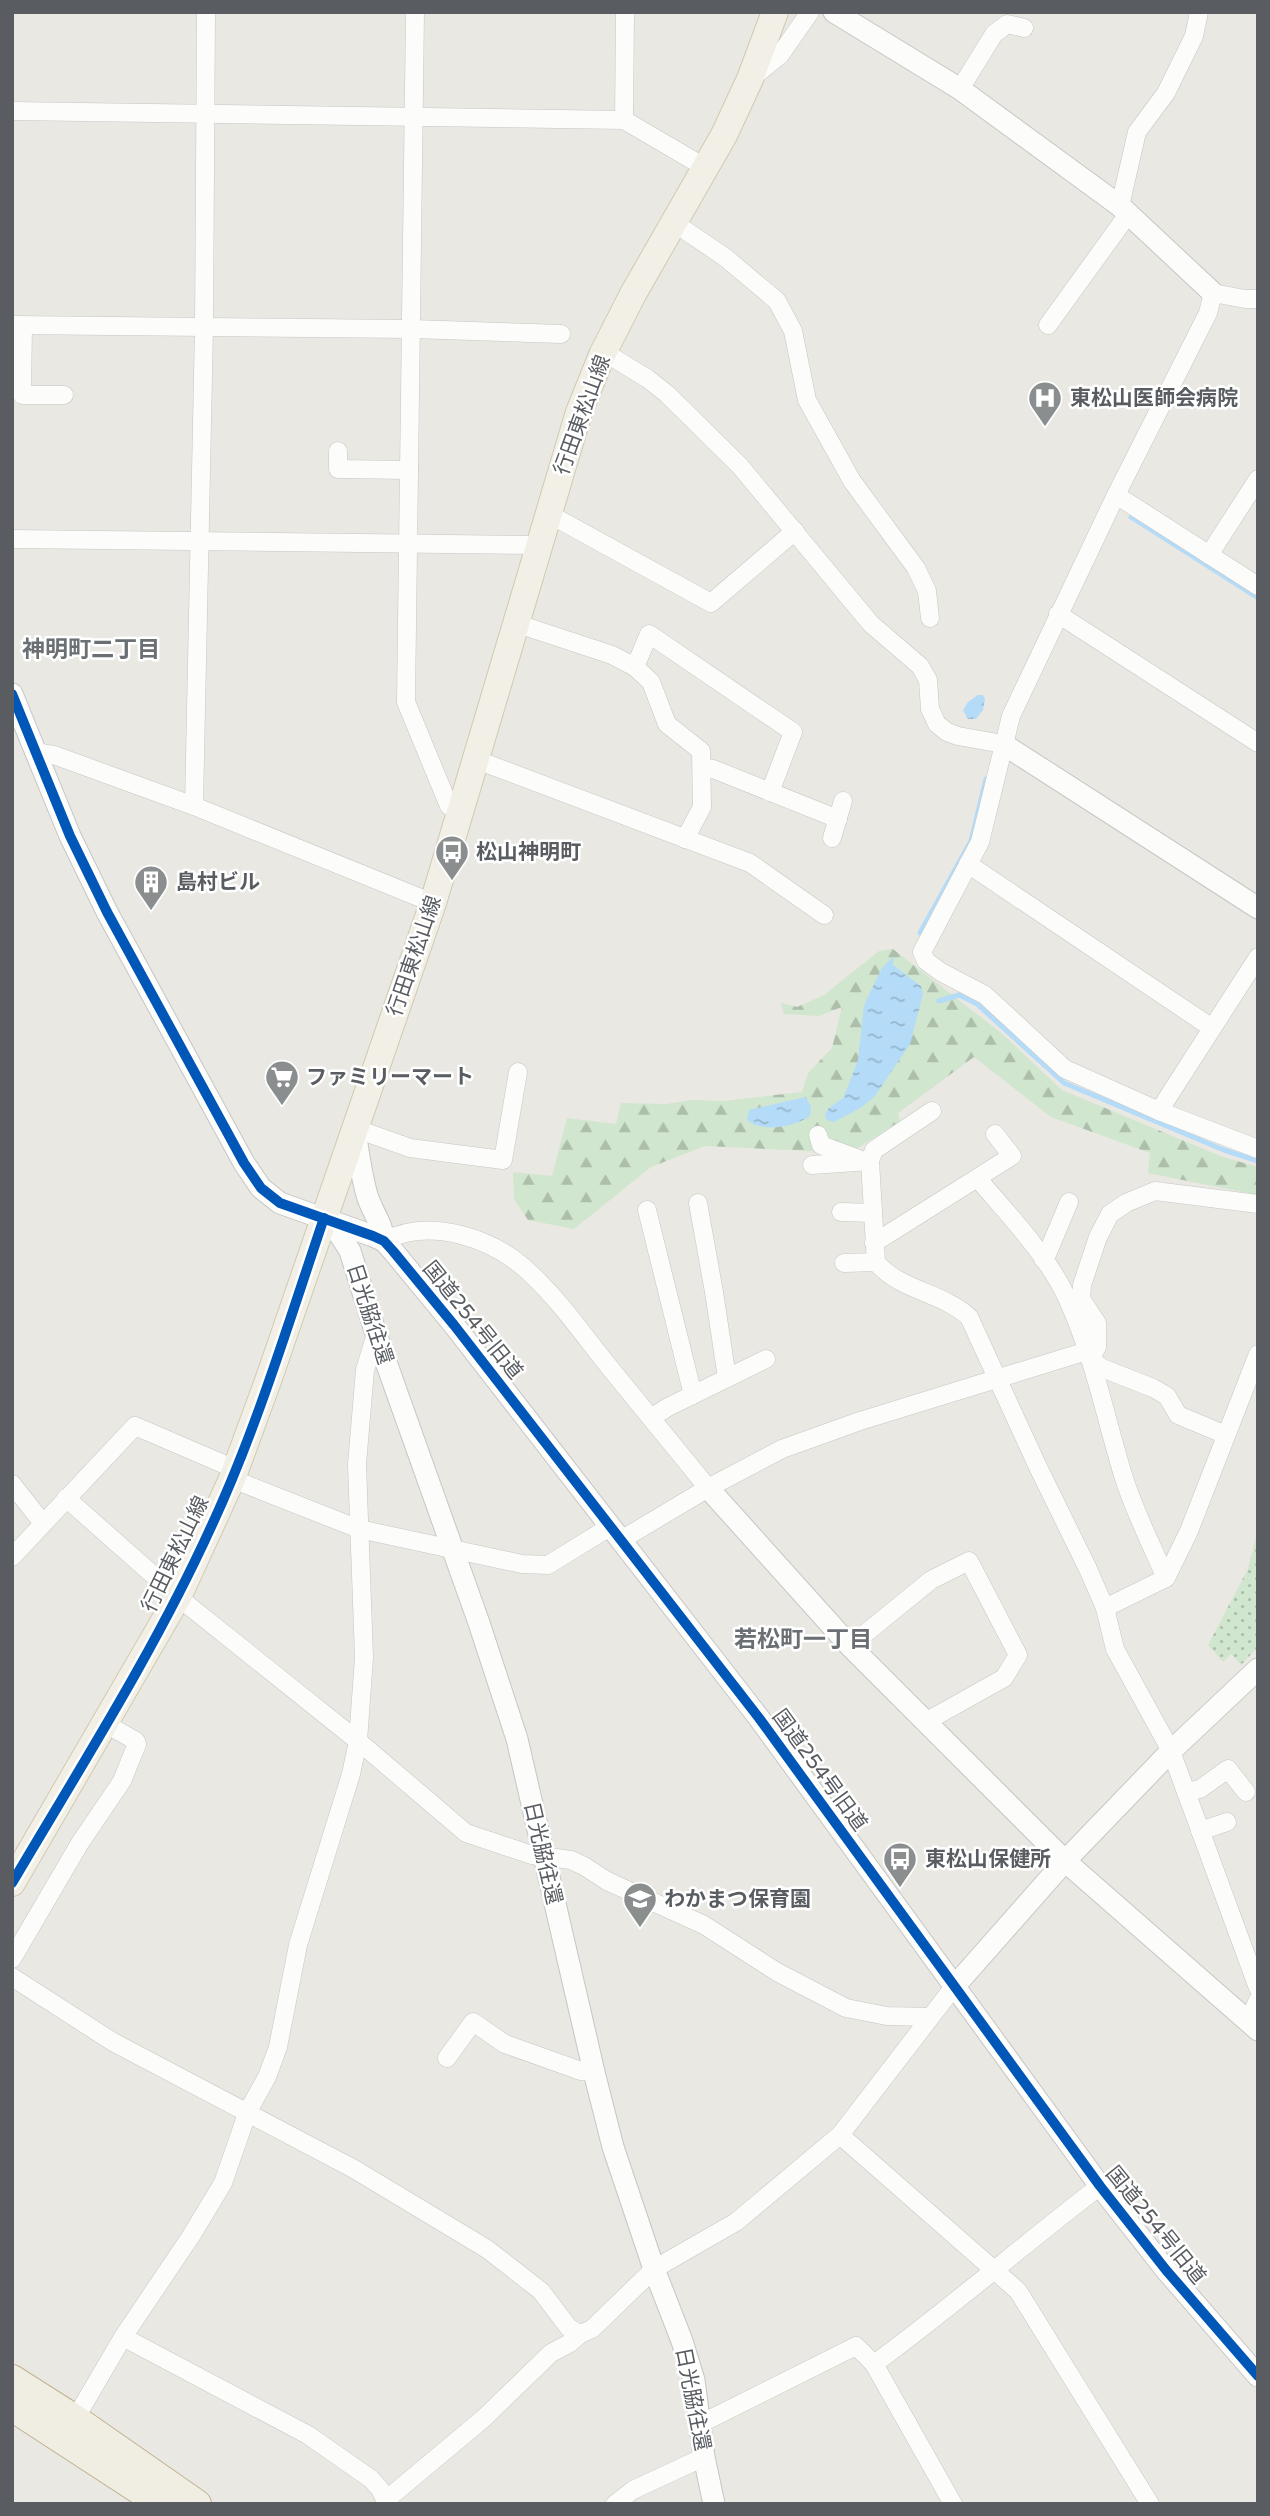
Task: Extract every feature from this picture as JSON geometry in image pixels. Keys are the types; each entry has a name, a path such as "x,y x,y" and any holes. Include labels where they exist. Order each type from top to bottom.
{"highway":[{"path":"12,2379 75,2419 197,2504"},
{"path":"12,2407 161,2504"}],"main road":[{"name":"行田東松山線","path":"12,1883 178,1597 233,1474 433,903 579,412 604,352 673,222 724,135 750,79 775,12"}],"street":[{"path":"194,806 204,328 206,12"},
{"path":"415,12 406,702 449,806 461,811"},
{"path":"624,120 625,12"},
{"path":"750,79 780,55 810,12"},
{"path":"834,12 960,89 1124,210 1213,293 1258,299"},
{"path":"1048,325 1124,210 1137,132 1166,93 1194,36 1199,12"},
{"path":"960,89 994,34 1007,24 1024,28"},
{"path":"12,111 624,120 706,167"},
{"path":"673,222 726,258 777,301 793,331 807,400 852,481 916,568 927,591 930,618"},
{"path":"1213,293 1208,313 1116,495 1011,716 980,842 922,953 926,961 941,972 985,995 1065,1069 1159,1111 1258,1149"},
{"path":"64,395 22,395 17,325 412,329 561,334"},
{"path":"604,352 667,394 740,466 871,624 920,666 928,680 930,709 937,724 958,736 1003,744 1258,908"},
{"path":"338,452 338,469 410,470"},
{"path":"1209,555 1258,479"},
{"path":"1116,495 1258,586"},
{"path":"549,514 711,603 795,531"},
{"path":"12,539 540,545"},
{"path":"1058,614 1258,743"},
{"path":"517,624 612,655 635,667 651,682 667,724 701,751 702,807 685,839"},
{"path":"635,667 649,634 793,732 770,792"},
{"name":"国道254号旧道","path":"15,707 37,752 70,836 107,912 244,1163 261,1188 280,1203 384,1241 454,1325 759,1718 1100,2186 1166,2270 1258,2376"},
{"path":"37,752 54,755 194,806 433,903"},
{"path":"477,760 750,863 824,915"},
{"path":"702,768 713,769 838,819"},
{"path":"832,838 844,801"},
{"path":"968,864 1212,1028"},
{"path":"1159,1111 1258,957"},
{"path":"354,1128 410,1148 503,1160 518,1072"},
{"path":"932,1111 874,1150 867,1161 875,1252 897,1279 951,1304 969,1317 1088,1569 1105,1608 1115,1649 1171,1751 1258,1988"},
{"path":"354,1128 365,1188 383,1230 384,1241 401,1232 436,1230 470,1238 513,1260 531,1273 708,1488 850,1646 1065,1861 1253,2025 1258,2000"},
{"path":"844,1263 875,1252 1012,1156 995,1134"},
{"path":"818,1135 821,1145 867,1161"},
{"path":"812,1165 867,1161"},
{"path":"978,1179 1043,1259 1066,1296 1088,1355 1124,1478 1142,1527 1166,1578"},
{"path":"12,1557 135,1426 233,1474 359,1529 522,1564 548,1565 782,1449 860,1421 1088,1355 1097,1347 1097,1323 1081,1298 1082,1285 1098,1237 1110,1214 1126,1203 1155,1191 1258,1205"},
{"path":"1043,1259 1069,1202"},
{"path":"698,1203 727,1378"},
{"path":"647,1210 693,1395"},
{"path":"841,1212 873,1213"},
{"name":"日光脇往還","path":"324,1218 350,1251 376,1334 517,1739 613,2147 694,2380 704,2457 714,2504"},
{"path":"75,2419 123,2337 223,2183 248,2111 267,2077 278,2047 298,1945 351,1774 358,1741 364,1657 358,1451 365,1370 376,1334"},
{"path":"1105,1608 1166,1578 1189,1531 1258,1354"},
{"path":"1088,1355 1102,1368 1167,1396 1178,1415 1226,1435"},
{"path":"651,1418 766,1359"},
{"path":"12,1484 42,1522"},
{"path":"66,1498 178,1597 358,1741 466,1833 544,1857 570,1860 607,1881 704,1925 777,1972 846,2008 887,2016 930,2017"},
{"path":"850,1646 931,1580 968,1561 1018,1655 1004,1678 927,1721"},
{"path":"123,2337 308,2435 371,2479 387,2502 484,2418 551,2353 592,2329 654,2269 736,2222 841,2135 953,1987 1065,1861 1171,1751 1258,1669"},
{"path":"12,1959 80,1843 122,1782 137,1744 106,1724"},
{"path":"1186,1791 1200,1789 1228,1769 1246,1792"},
{"path":"1200,1831 1227,1822"},
{"path":"12,1977 113,2042 354,2169 486,2249 541,2291 569,2328 580,2334"},
{"path":"447,2058 473,2022 505,2044 581,2071 594,2072"},
{"path":"841,2135 1018,2291 1150,2504"},
{"path":"874,2364 937,2318 1020,2247 1100,2186"},
{"path":"700,2424 856,2346 874,2364 953,2504"},
{"path":"615,2504 633,2490 704,2457"}],"green space":[{"path":"893,949 1000,1032 1062,1090 1223,1157 1258,1167 1258,1195 1148,1173 1150,1153 1051,1117 974,1057 898,1113 900,1121 856,1149 810,1151 705,1146 651,1167 574,1229 528,1220 514,1199 513,1172 552,1176 567,1118 616,1124 621,1103 724,1101 802,1092 808,1073 832,1048 842,1007 819,1016 784,1014 781,1003 797,1007 824,995 879,951"},
{"path":"1258,1529 1258,1647 1241,1665 1231,1654 1223,1662 1208,1645 1248,1569"}],"water":[{"path":"978,695 983,695 985,699 983,710 976,719 968,719 963,710 968,702"},
{"path":"894,956 893,965 921,986 923,994 910,1044 875,1096 862,1107 834,1122 827,1120 825,1114 843,1098 858,1060 864,1005 882,968"},
{"path":"806,1097 811,1107 810,1116 796,1123 769,1127 747,1120 749,1110"}],"waterway":[{"path":"1131,517 1258,598"},
{"path":"920,933 971,841 986,779"},
{"path":"939,1001 959,995 977,1004 1064,1083 1224,1150 1258,1161"}],"cycle path":[{"path":"12,694 70,836 107,912 244,1163 261,1188 280,1203 373,1236 384,1241 393,1251 454,1325 759,1718 1100,2186 1166,2270 1258,2376"},
{"path":"12,1883 142,1663 211,1527 258,1413 324,1218"}],"place":[{"name":"東松山医師会病院","path":"1045,428"},
{"name":"松山神明町","path":"452,882"},
{"name":"島村ビル","path":"151,912"},
{"name":"ファミリーマート","path":"282,1107"},
{"name":"東松山保健所","path":"900,1889"},
{"name":"わかまつ保育園","path":"640,1929"}],"district":[{"name":"神明町二丁目","path":"91,649"},
{"name":"若松町一丁目","path":"803,1639"}]}
